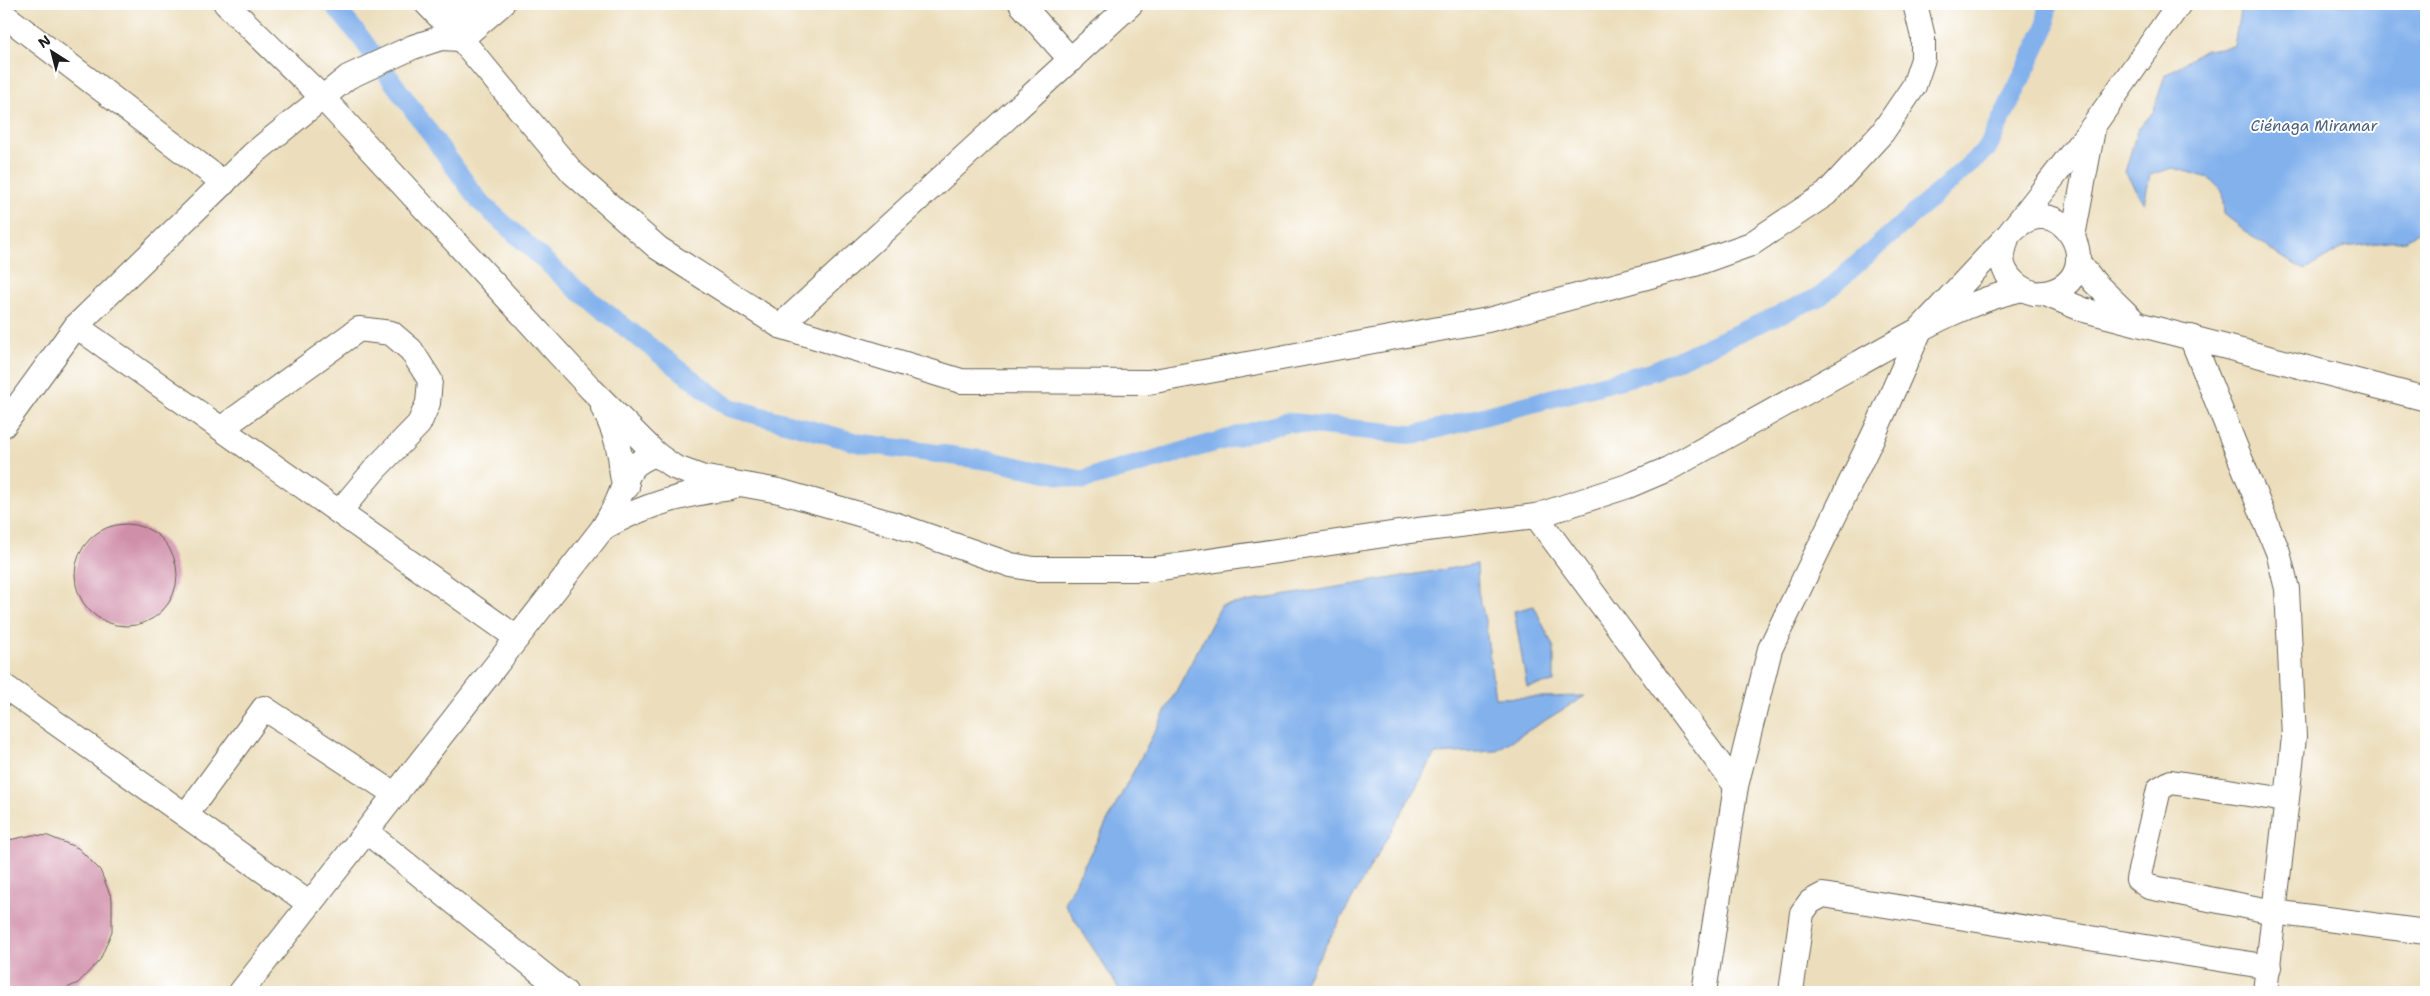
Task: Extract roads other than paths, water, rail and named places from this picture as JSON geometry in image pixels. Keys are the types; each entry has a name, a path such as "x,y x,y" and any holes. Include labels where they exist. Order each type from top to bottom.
{"street":[{"path":"226,4 323,98 591,389 665,461 674,475 669,492 657,504"},
{"path":"428,4 450,34 573,174 658,248 780,326 961,381 1149,382 1488,320 1695,264 1751,244 1826,194 1882,133 1914,86 1923,59 1923,37 1915,4"},
{"path":"450,34 471,4"},
{"path":"4,425 76,326 253,154 348,77 450,34 502,4"},
{"path":"1021,4 1071,60"},
{"path":"780,326 1132,4"},
{"path":"2179,4 2094,125 2008,235 2003,250 2003,265 2010,279 2032,291 2084,310 2426,399"},
{"path":"4,16 224,183"},
{"path":"2074,236 2094,125"},
{"path":"623,482 633,468 665,461 701,476 779,491 897,525 1011,565 1034,570 1155,569 1418,530 1536,516 1628,486 1668,469 1922,328 1969,306 2002,293 2059,289 2072,277 2078,262 2078,248 2074,236 2065,226 2054,219 2041,217 2028,219 2017,225 1922,328 1875,432 1770,649 1736,786 1704,992"},
{"path":"2078,262 2095,284 2137,324"},
{"path":"76,326 517,638"},
{"path":"222,428 359,329 391,334 410,350 430,380 428,403 420,424 376,468 339,512"},
{"path":"2191,338 2283,570 2287,589 2294,738 2265,992"},
{"path":"241,992 603,528 619,498 623,482 620,457 614,433 604,410 591,389"},
{"path":"623,482 638,498 657,504"},
{"path":"603,528 638,510 657,504 717,489 748,486"},
{"path":"1536,516 1736,786"},
{"path":"4,686 310,904"},
{"path":"186,815 264,708 396,795"},
{"path":"2286,800 2171,782 2159,789 2138,879 2149,887 2274,912 2426,932"},
{"path":"367,832 565,992"},
{"path":"1791,992 1802,913 1810,902 1823,895 2269,968"}],"water":[{"name":"Ciénaga Miramar","path":"2219,4 2426,4 2426,227 2406,240 2344,247 2305,270 2270,250 2224,214 2222,191 2209,178 2173,168 2150,175 2144,204 2125,172 2137,131 2153,112 2165,75 2205,50 2234,46 2240,11"},
{"path":"1477,564 1478,591 1485,620 1495,698 1585,696 1495,751 1435,754 1299,992 1121,992 1064,903 1221,606"},
{"path":"1534,606 1554,648 1554,682 1527,687 1514,611"}],"waterway":[{"path":"333,4 361,38 479,201 577,290 728,407 859,443 992,461 1082,480 1287,422 1414,435 1653,371 1821,296 1987,149 2046,27 2047,4"}]}
